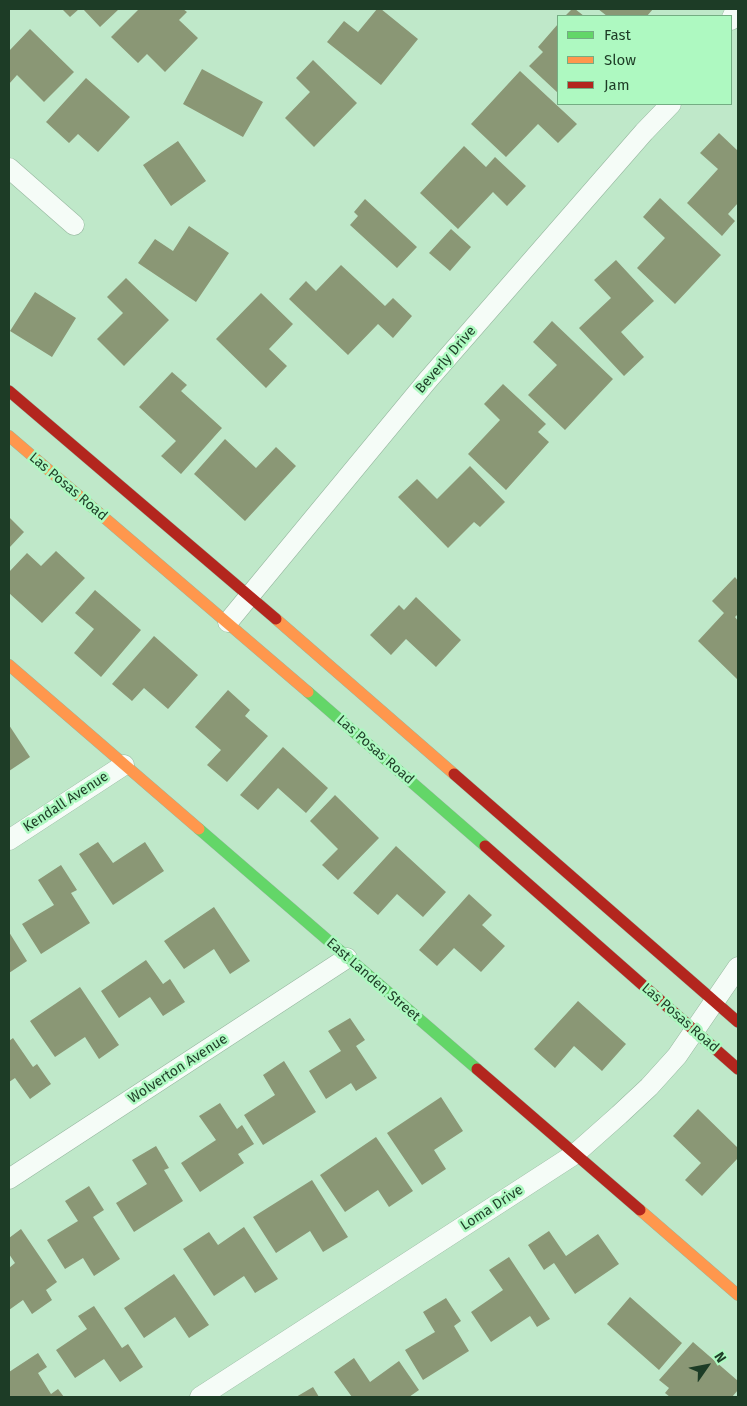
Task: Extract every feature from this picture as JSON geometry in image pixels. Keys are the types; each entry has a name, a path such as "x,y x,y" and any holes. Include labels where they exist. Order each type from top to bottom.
{"main road":[{"path":"9,391 249,595 738,1022"},
{"name":"Las Posas Road","path":"9,436 228,622 738,1069"},
{"name":"East Landen Street","path":"9,664 738,1295"}],"street":[{"name":"Beverly Drive","path":"228,622 427,381 637,140 670,105"},
{"path":"9,168 74,225"},
{"name":"Kendall Avenue","path":"9,840 124,765"},
{"name":"Wolverton Avenue","path":"9,1179 347,958"},
{"name":"Loma Drive","path":"200,1397 575,1154 619,1115 677,1056 738,967"}],"building":[{"path":"62,9 79,9 70,17"},
{"path":"83,9 119,9 100,27"},
{"path":"139,9 183,9 187,12 179,20 198,38 165,72 147,54 138,63 111,37"},
{"path":"377,9 381,9 418,39 381,85 327,42 344,21 358,32"},
{"path":"572,9 575,9 583,15 566,15"},
{"path":"598,9 653,9 648,15 606,15"},
{"path":"557,25 557,92 529,66 543,52 538,47"},
{"path":"30,29 74,72 44,102 17,75 9,84 9,51"},
{"path":"313,60 357,103 314,147 285,118 310,92 296,78"},
{"path":"202,69 263,102 243,137 183,104"},
{"path":"520,71 577,124 558,143 538,124 506,157 471,124"},
{"path":"86,78 130,117 98,152 78,134 69,143 46,122"},
{"path":"719,133 738,151 738,203 728,214 735,221 722,236 687,203 718,169 700,153"},
{"path":"178,141 206,181 171,206 143,165"},
{"path":"464,146 486,167 495,157 526,186 507,206 493,192 458,229 420,193"},
{"path":"660,198 721,255 675,304 637,268 665,238 643,217"},
{"path":"365,199 417,247 397,268 350,225 358,216 354,212"},
{"path":"189,226 229,253 196,302 138,263 155,239 173,251"},
{"path":"451,229 471,247 450,271 429,253"},
{"path":"616,260 654,301 621,332 644,357 624,376 579,328 611,298 594,280"},
{"path":"341,265 385,306 393,298 412,316 393,338 378,324 348,355 289,299 306,281 316,291"},
{"path":"126,278 169,320 124,366 97,339 123,313 107,297"},
{"path":"35,292 76,318 52,357 10,331"},
{"path":"261,293 293,324 269,349 287,366 266,388 216,339"},
{"path":"552,321 613,379 565,430 528,395 557,365 533,342"},
{"path":"172,372 187,385 181,391 222,428 181,474 161,456 176,441 139,407"},
{"path":"503,384 546,424 538,432 549,442 506,490 468,454 500,420 484,404"},
{"path":"225,439 256,468 276,447 296,466 245,521 194,474"},
{"path":"470,466 505,502 480,527 474,522 448,548 398,497 417,479 437,499"},
{"path":"9,517 24,532 9,548"},
{"path":"56,551 85,578 42,623 9,593 9,572 27,553 41,566"},
{"path":"735,577 738,581 738,614 735,617 738,621 738,680 698,641 724,613 712,601"},
{"path":"95,590 141,630 101,677 74,653 94,629 75,613"},
{"path":"416,597 461,640 436,667 406,639 391,655 370,635 399,605 404,610"},
{"path":"154,636 198,675 168,709 144,688 132,701 112,684"},
{"path":"228,690 250,710 245,716 268,736 227,782 207,765 221,750 195,727"},
{"path":"9,725 30,757 9,771"},
{"path":"283,747 328,788 306,813 278,788 258,810 240,795"},
{"path":"335,795 379,838 338,880 322,865 338,849 310,821"},
{"path":"98,842 113,863 145,842 164,871 113,905 79,854"},
{"path":"396,846 446,892 423,917 397,894 378,915 353,893"},
{"path":"61,865 77,890 71,893 90,923 41,954 22,924 54,905 38,880"},
{"path":"469,894 492,915 482,925 505,946 481,972 454,948 437,966 419,950"},
{"path":"214,907 250,961 230,974 214,949 184,969 164,941"},
{"path":"9,932 27,961 9,973"},
{"path":"146,960 163,984 170,979 185,1002 163,1016 150,997 119,1018 101,991"},
{"path":"80,987 119,1045 99,1059 85,1037 55,1057 30,1021"},
{"path":"578,1001 626,1044 602,1071 574,1046 555,1068 534,1049"},
{"path":"350,1018 365,1040 356,1046 377,1078 356,1091 351,1083 326,1099 309,1071 341,1051 328,1031"},
{"path":"13,1038 33,1067 37,1064 51,1084 30,1099 15,1078 9,1082 9,1041"},
{"path":"284,1061 316,1112 263,1145 244,1115 275,1095 263,1075"},
{"path":"441,1097 463,1131 434,1150 446,1169 422,1185 387,1133"},
{"path":"220,1103 237,1129 242,1125 254,1144 238,1154 244,1163 200,1192 181,1163 216,1140 199,1116"},
{"path":"698,1109 738,1148 738,1158 702,1196 685,1180 701,1163 673,1136"},
{"path":"376,1137 413,1191 389,1207 378,1190 345,1212 320,1175"},
{"path":"156,1146 169,1168 164,1170 183,1201 134,1232 116,1203 147,1184 132,1160"},
{"path":"312,1180 348,1237 323,1252 310,1231 276,1253 253,1217"},
{"path":"89,1186 104,1210 93,1217 120,1259 94,1276 83,1258 65,1269 47,1240 78,1221 65,1201"},
{"path":"244,1227 278,1279 255,1293 244,1276 214,1296 183,1249 209,1232 218,1245"},
{"path":"21,1229 57,1282 46,1290 52,1300 32,1314 23,1300 9,1310 9,1268 15,1263 9,1254 9,1238"},
{"path":"549,1231 566,1256 598,1234 619,1264 575,1294 554,1263 544,1270 528,1245"},
{"path":"509,1257 550,1319 537,1327 530,1316 491,1342 471,1312 503,1290 489,1270"},
{"path":"174,1274 209,1325 189,1338 175,1317 144,1338 124,1308"},
{"path":"630,1297 682,1343 659,1370 607,1324"},
{"path":"446,1298 461,1321 454,1326 469,1351 423,1380 405,1350 435,1332 423,1312"},
{"path":"94,1306 122,1348 128,1344 143,1367 120,1382 104,1359 75,1378 56,1350 87,1329 78,1316"},
{"path":"693,1342 738,1381 738,1390 732,1397 670,1397 665,1393 669,1388 659,1380"},
{"path":"38,1353 47,1367 38,1373 51,1394 58,1389 64,1397 9,1397 9,1372"},
{"path":"354,1358 370,1382 399,1361 419,1390 409,1397 352,1397 334,1372"},
{"path":"313,1387 319,1397 296,1397"}],"traffic: fast":[{"path":"308,692 485,846"},
{"path":"199,829 477,1069"}],"traffic: slow":[{"path":"9,436 308,692"},
{"path":"276,619 454,774"},
{"path":"9,665 199,829"},
{"path":"640,1210 738,1295"}],"traffic: jam":[{"path":"9,391 276,619"},
{"path":"454,774 738,1022"},
{"path":"485,846 738,1069"},
{"path":"477,1069 640,1210"}]}
